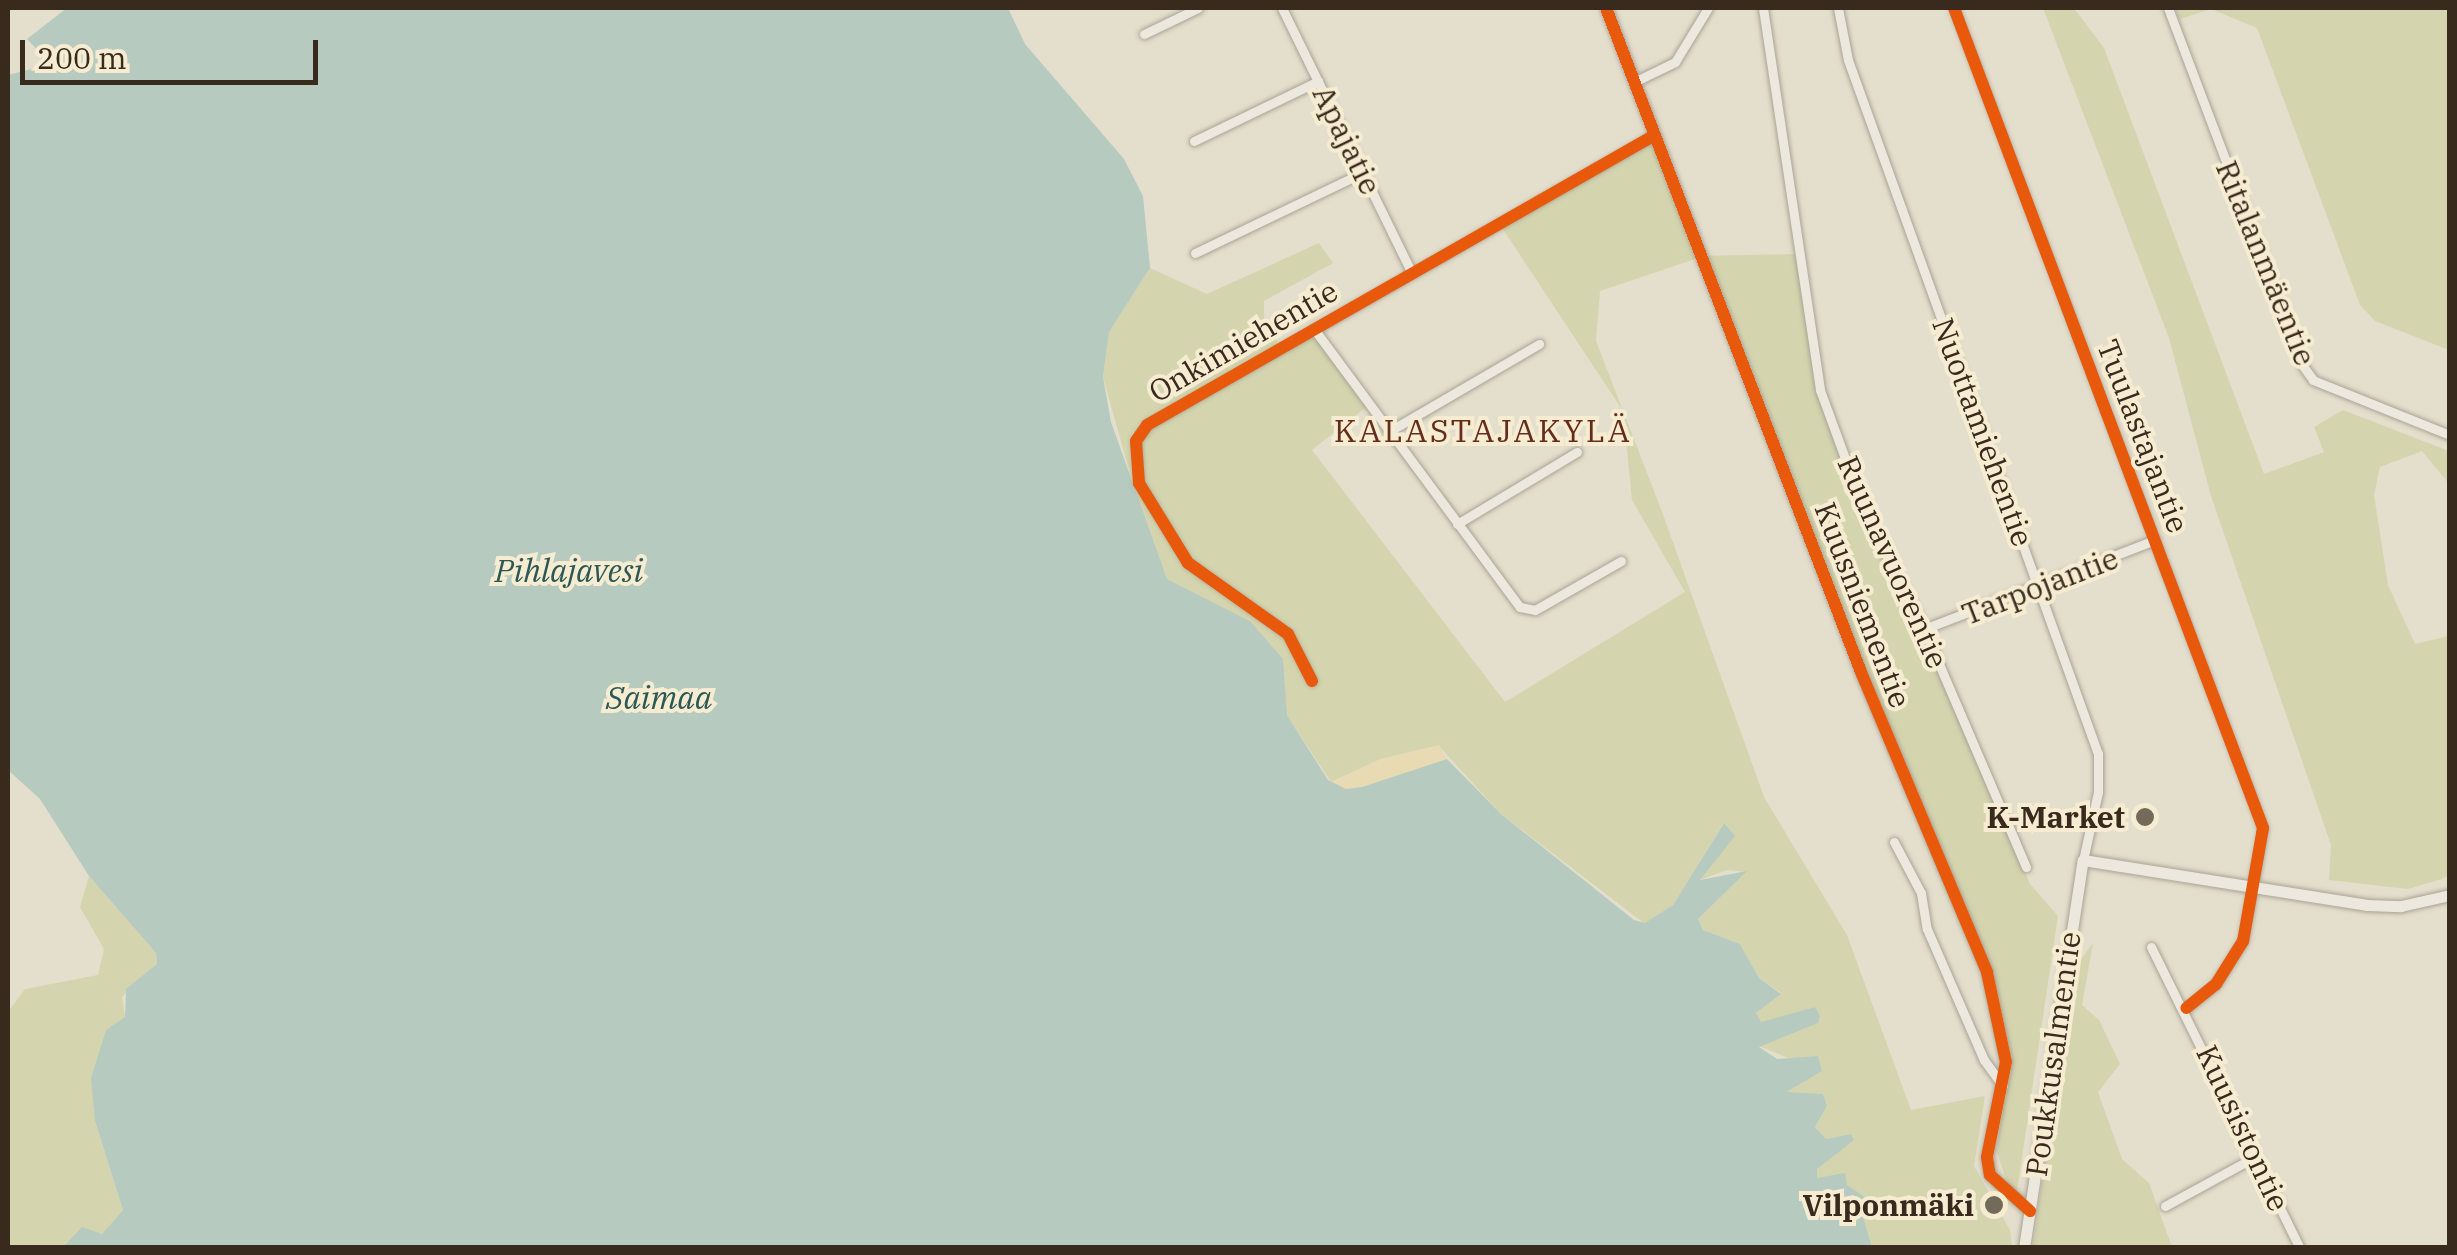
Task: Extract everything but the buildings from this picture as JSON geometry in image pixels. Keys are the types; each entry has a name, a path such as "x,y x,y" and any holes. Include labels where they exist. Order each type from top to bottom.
{"street":[{"path":"1144,34 1198,8"},
{"name":"Apajatie","path":"1282,8 1412,273"},
{"name":"Kuusniementie","path":"1606,8 1861,672 1987,972 2002,1035 2002,1086 1987,1156 1990,1175 2030,1212"},
{"path":"1634,82 1675,62 1708,8"},
{"name":"Ruunavuorentie","path":"1763,8 1820,390 1866,516 1924,629 2026,867"},
{"name":"Nuottamiehentie","path":"1838,8 1848,60 2098,754 2098,792 2083,860"},
{"name":"Tuulastajantie","path":"1954,8 2263,828 2255,886"},
{"name":"Ritalanmäentie","path":"2168,8 2303,366 2314,380 2450,436"},
{"path":"1194,141 1318,81"},
{"name":"Onkimiehentie","path":"1312,681 1288,634 1188,563 1140,483 1136,441 1147,425 1652,136"},
{"path":"1195,253 1362,173"},
{"path":"1314,330 1457,524 1526,610 1621,561"},
{"path":"1388,432 1539,344"},
{"path":"1457,524 1578,452"},
{"name":"Tarpojantie","path":"1924,629 2040,588 2156,540"},
{"path":"1894,842 1921,893 1928,929 1984,1060 2002,1086"},
{"path":"2083,860 2380,906 2450,895"},
{"name":"Poukkusalmentie","path":"2024,1248 2083,860"},
{"name":"Kuusistontie","path":"2186,1008 2233,964 2255,886"},
{"name":"Kuusistontie","path":"2151,947 2186,1008 2300,1248"},
{"path":"2165,1206 2255,1157"}],"green space":[{"path":"2043,8 2074,8 2104,48 2264,474 2324,452 2314,427 2343,410 2449,451 2449,484 2422,451 2380,467 2374,495 2388,585 2415,644 2449,636 2450,875 2442,879 2408,889 2329,880 2331,845 2211,496 2169,338"},
{"path":"2175,8 2449,8 2449,350 2375,321 2360,305 2257,28 2211,9 2180,19"},
{"path":"1653,136 1701,256 1796,254 1820,390 1866,516 1924,629 2030,884 2058,916 2017,1191 2010,1191 1997,1152 2010,1052 1987,972 1701,257 1600,291 1596,341 1661,509 1764,797 1847,935 1911,1110 1985,1096 1974,1166 2010,1230 2012,1247 1872,1247 1863,1216 1868,1199 1817,1179 1817,1169 1851,1134 1826,1139 1815,1127 1827,1106 1786,1093 1821,1071 1759,1046 1817,1023 1815,1007 1761,1023 1756,1013 1781,993 1759,978 1740,944 1703,930 1698,919 1745,872 1727,870 1700,880 1734,836 1723,824 1673,905 1645,924 1501,814 1439,746 1381,759 1331,782 1287,715 1250,621 1167,579 1139,506 1103,377 1109,332 1150,268 1207,294 1319,243 1333,263 1264,301 1264,321 1281,348 1314,329 1370,404 1312,450 1505,702 1685,592 1632,500 1623,411 1501,226"},
{"path":"89,876 156,953 157,964 122,997 125,1017 95,1063 95,1121 123,1210 102,1234 82,1228 63,1247 8,1248 8,1012 25,989 98,975 104,949 80,907"},
{"path":"2093,943 2082,1005 2099,1020 2120,1064 2098,1092 2122,1159 2149,1183 2172,1247 2033,1248 2070,975"}],"sand":[{"path":"1439,745 1447,759 1362,787 1346,790 1331,782 1381,759"}],"water":[{"name":"Saimaa","path":"67,8 1008,8 1025,44 1124,159 1143,196 1150,268 1109,332 1103,377 1111,422 1167,579 1250,621 1283,659 1287,715 1328,780 1346,789 1362,787 1447,759 1501,814 1634,920 1645,923 1673,905 1724,823 1735,836 1700,880 1747,871 1698,919 1703,930 1740,944 1759,978 1781,994 1756,1013 1761,1022 1815,1007 1820,1016 1818,1023 1759,1047 1777,1059 1818,1056 1822,1071 1787,1092 1823,1094 1827,1106 1815,1127 1826,1139 1851,1134 1854,1140 1817,1169 1817,1178 1845,1173 1847,1185 1868,1199 1863,1216 1872,1247 63,1247 82,1227 102,1234 123,1210 95,1121 91,1078 106,1030 125,1017 126,989 157,964 156,953 89,876 40,799 8,770 8,75 39,67 42,55 27,39"}],"cycle path":[{"path":"1606,8 1861,672 1987,972 2006,1062 1987,1157 1990,1175 2030,1211"},
{"path":"1954,8 2263,828 2243,941 2216,984 2186,1008"},
{"path":"1312,681 1288,634 1188,563 1139,483 1136,441 1147,425 1653,136"}],"place":[{"name":"K-Market","path":"2145,817"},
{"name":"Vilponmäki","path":"1994,1205"}],"district":[{"name":"KALASTAJAKYLÄ","path":"1483,430"}],"water label":[{"name":"Pihlajavesi","path":"569,570"}]}
